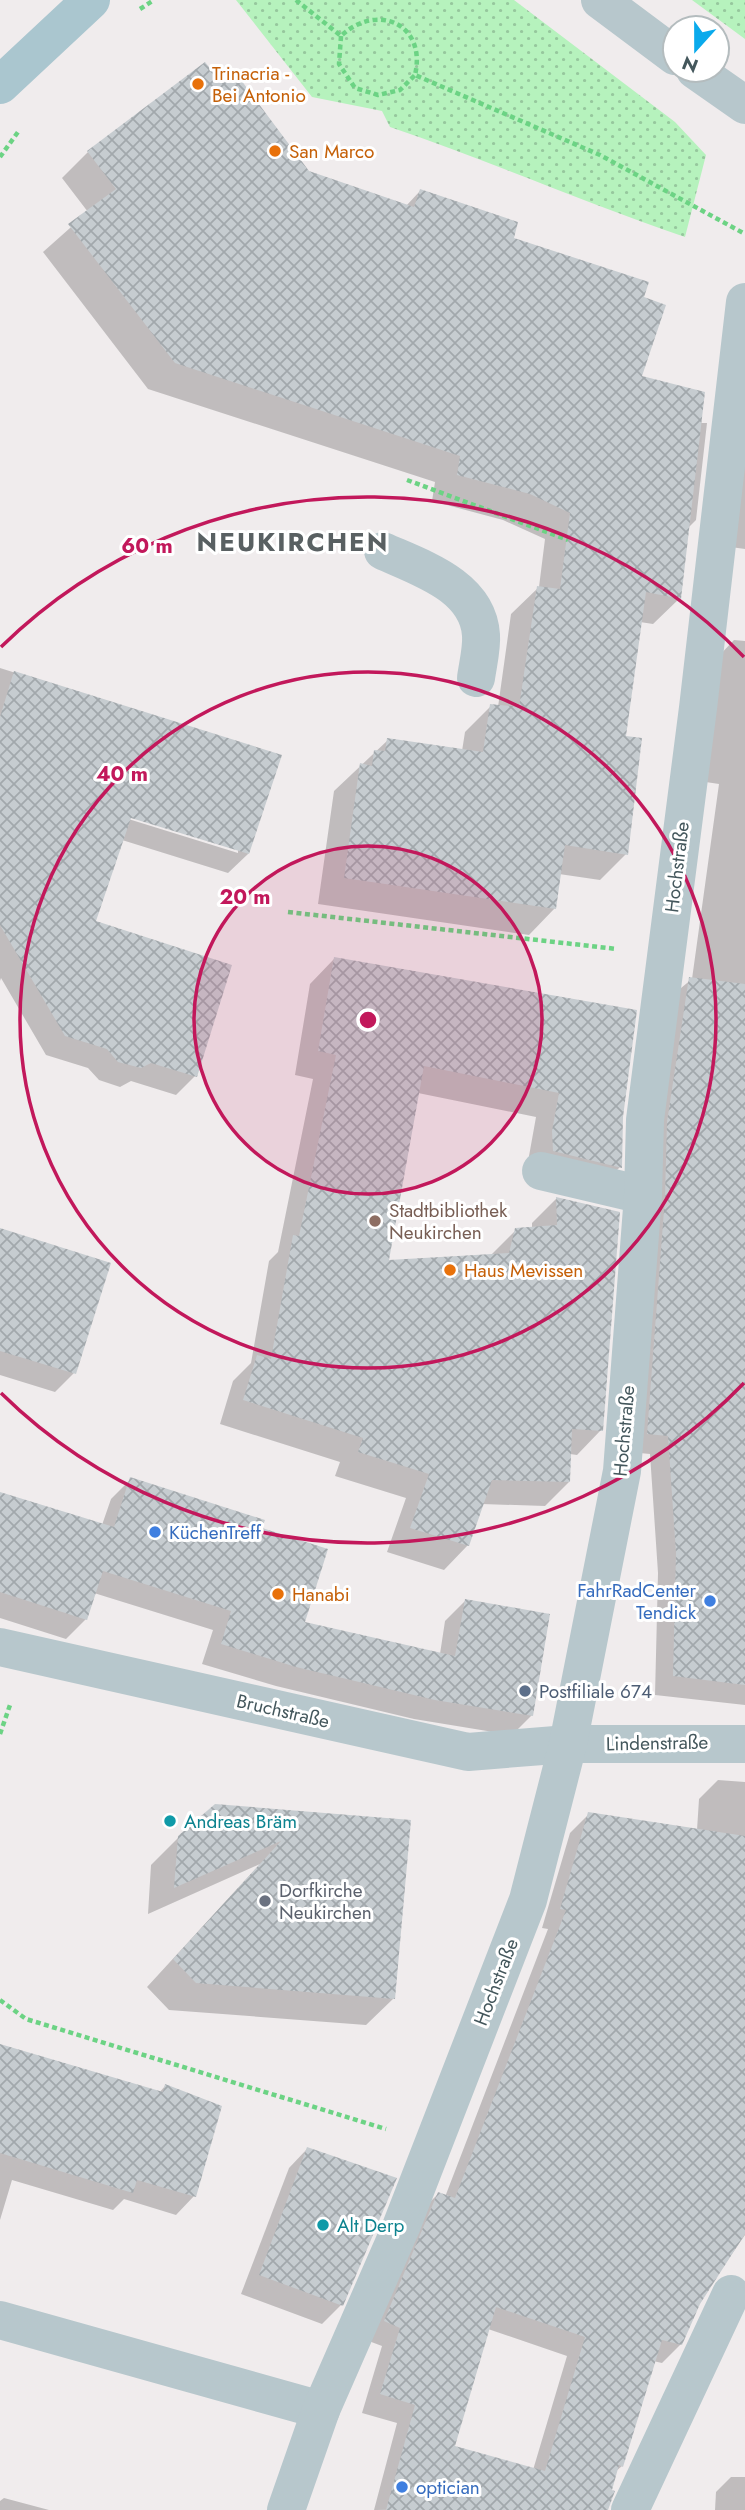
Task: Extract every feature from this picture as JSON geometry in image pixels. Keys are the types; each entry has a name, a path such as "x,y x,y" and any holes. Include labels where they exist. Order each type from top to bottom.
{"main road":[{"path":"0,85 91,0"}],"street":[{"path":"600,0 661,46"},
{"path":"715,84 745,105"},
{"name":"Hochstraße","path":"285,2510 321,2410 401,2227 528,1900 568,1744 622,1471 643,1195 645,1121 745,302"},
{"path":"383,551 429,572 459,591 477,614 481,635 476,678"},
{"path":"541,1171 643,1195"},
{"name":"Bruchstraße","path":"0,1647 468,1752 568,1744"},
{"name":"Lindenstraße","path":"568,1744 745,1744"},
{"path":"630,2510 731,2294"},
{"path":"0,2320 321,2410"}],"path":[{"path":"296,0 341,36"},
{"path":"371,18 394,22 412,38 419,59 415,75 400,90 378,95 355,88 339,64 341,36 354,24 371,18"},
{"path":"415,75 600,155 745,234"},
{"path":"407,480 568,540"},
{"path":"288,912 667,955"},
{"path":"0,2000 26,2019 433,2144"}],"green space":[{"path":"236,0 514,0 675,122 706,155 685,237 390,127 382,111 312,97"},
{"path":"692,0 745,0 745,39 731,29 731,14 711,14"}],"building":[{"path":"205,62 218,78 232,68 309,171 414,207 420,189 518,222 514,238 649,282 644,297 666,305 642,376 705,392 681,599 646,592 626,736 642,738 628,855 565,845 556,909 344,878 360,763 372,766 374,750 385,751 387,738 483,752 490,704 519,707 537,586 560,589 570,513 530,494 457,475 460,456 175,363 68,224 116,189 87,151"},
{"path":"14,671 282,755 249,854 131,818 96,921 232,965 197,1077 151,1063 141,1068 118,1062 107,1049 65,1036 0,925 0,717"},
{"path":"334,957 637,1010 623,1117 622,1168 553,1151 552,1131 559,1093 424,1066 389,1260 509,1253 515,1228 557,1225 556,1197 620,1212 603,1431 572,1429 570,1482 492,1480 469,1546 410,1528 429,1474 358,1452 363,1438 243,1400 257,1355 271,1359 293,1235 299,1236 336,1055 318,1051"},
{"path":"689,977 745,984 745,1685 673,1676 676,1553 668,1436 647,1434 665,1197 667,1122"},
{"path":"0,1228 111,1263 76,1374 0,1351"},
{"path":"130,1477 265,1520 262,1528 328,1549 305,1622 455,1656 465,1599 550,1614 533,1716 435,1700 296,1667 221,1644 231,1611 103,1571 87,1620 0,1592 0,1492 114,1527"},
{"name":"Dorfkirche Neukirchen","path":"215,1804 411,1820 395,1999 196,1983 173,1959 281,1841 174,1888 178,1836"},
{"path":"588,1812 745,1836 745,2234 700,2304 682,2345 662,2340 623,2467 619,2465 612,2490 585,2482 615,2491 608,2510 386,2510 415,2405 380,2394 400,2328 384,2321 438,2192 455,2198 566,1910 560,1909","holes":["496,2307 585,2337 545,2471 455,2446"]},
{"path":"0,2044 163,2092 165,2084 222,2106 196,2197 137,2180 133,2193 0,2153"},
{"name":"Alt Derp","path":"307,2147 397,2178 343,2306 259,2275"}],"place":[{"name":"Trinacria - Bei Antonio","path":"198,84"},
{"name":"San Marco","path":"275,151"},
{"name":"Stadtbibliothek Neukirchen","path":"375,1221"},
{"name":"Haus Mevissen","path":"450,1270"},
{"name":"KüchenTreff","path":"155,1532"},
{"name":"Hanabi","path":"278,1594"},
{"name":"FahrRadCenter Tendick","path":"710,1601"},
{"name":"Postfiliale 674","path":"525,1691"},
{"name":"Andreas Bräm","path":"170,1821"},
{"name":"Dorfkirche Neukirchen","path":"265,1901"},
{"name":"Alt Derp","path":"323,2225"},
{"name":"optician","path":"402,2487"}],"district":[{"name":"NEUKIRCHEN","path":"293,542"}]}
